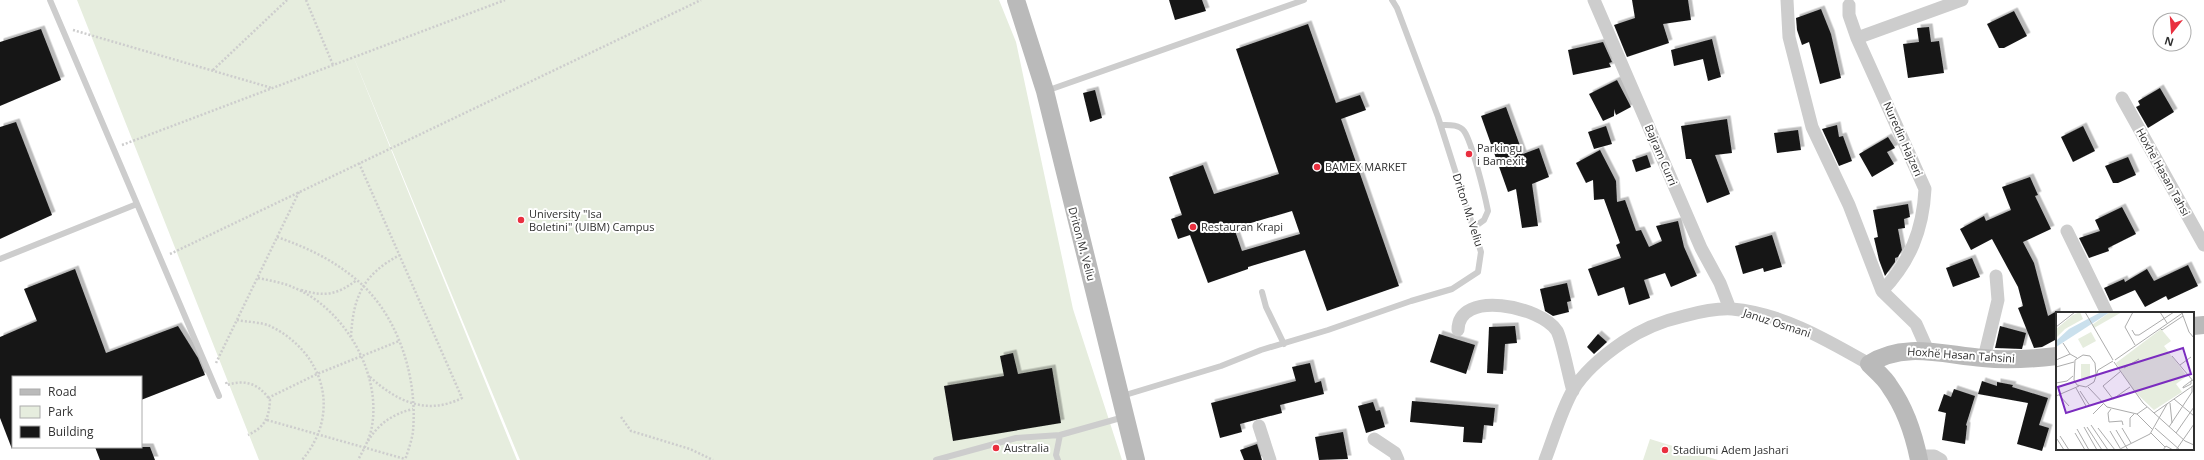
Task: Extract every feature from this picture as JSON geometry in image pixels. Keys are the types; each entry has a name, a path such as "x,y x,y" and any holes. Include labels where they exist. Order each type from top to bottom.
{"street":[{"name":"Driton M. Veliu","path":"1016,0 1044,91 1136,460"},
{"name":"Bajram Curri","path":"1594,0 1701,248 1720,283 1730,309"},
{"path":"1787,0 1790,37 1812,127 1849,205 1882,291 1916,324 1928,351"},
{"path":"1857,38 1962,0"},
{"name":"Nuredin Hajzeri","path":"1849,6 1849,15 1857,38 1924,189 1923,208 1912,250 1898,274 1882,291"},
{"name":"Hoxhë Hasan Tahsi","path":"2122,98 2204,245"},
{"path":"2067,231 2107,312"},
{"path":"1984,358 1998,300 1996,276"},
{"path":"1458,330 1458,322 1461,316 1473,307 1515,307 1537,314 1547,320 1557,331 1572,390"},
{"name":"Januz Osmani","path":"1545,460 1572,390 1581,377 1606,354 1640,330 1675,318 1700,312 1730,309 1767,317 1819,336 1868,364 1890,386 1904,412 1918,458"},
{"path":"2194,326 2204,325"},
{"name":"Hoxhë Hasan Tahsini","path":"1868,364 1894,352 1928,351 1984,358 2029,359 2056,356"},
{"path":"1259,426 1270,460"},
{"path":"1374,439 1395,453 1398,460"},
{"path":"1918,458 1934,456 1941,460"}],"lane":[{"path":"50,0 219,396"},
{"path":"1044,91 1304,0"},
{"name":"Driton M. Veliu","path":"1121,396 1221,366 1411,301 1452,290 1478,272 1481,252 1441,125 1397,8 1392,0"},
{"path":"1441,125 1456,126 1464,130 1469,144 1488,212 1484,220 1473,228"},
{"path":"0,260 137,204"},
{"path":"1262,292 1266,306 1284,344"},
{"path":"936,460 1016,438 1060,435 1126,417"},
{"path":"1058,460 1056,455 1060,435"}],"path":[{"path":"212,71 288,0"},
{"path":"306,0 333,65"},
{"path":"113,149 505,0"},
{"path":"160,258 701,0"},
{"path":"61,27 273,88"},
{"path":"360,163 462,398 440,406 427,406 414,403 387,392 369,376"},
{"path":"210,376 299,192"},
{"path":"267,420 405,459 413,432 414,403 410,375 399,341 388,319 357,280 325,258 301,245 278,237"},
{"path":"351,337 354,306 363,286 380,267 400,255"},
{"path":"258,278 315,294 332,294 357,280"},
{"path":"299,290 332,315 351,337 362,357 369,376 372,426 365,447"},
{"path":"237,320 269,326 294,341 315,366 324,397 321,425 309,452 302,460"},
{"path":"268,398 318,374 399,341"},
{"path":"217,361 220,367"},
{"path":"225,379 227,385 238,381 250,384 263,390 270,400 267,420 257,431 248,435"},
{"path":"358,460 374,433 385,421 398,414 413,409"},
{"path":"621,417 631,431 690,449 714,460"}],"green space":[{"name":"University \"Isa Boletini\" (UIBM) Campus","path":"77,0 999,0 1016,42 1073,309 1122,460 520,460 349,46 517,460 259,460"},
{"name":"Stadiumi Adem Jashari","path":"1650,439 1718,460 1643,460"}],"building":[{"path":"1169,0 1202,0 1206,11 1175,20"},
{"path":"1632,0 1688,0 1691,20 1663,24 1669,43 1627,57 1614,25 1635,18"},
{"path":"1821,9 1831,34 1841,78 1820,84 1809,42 1802,45 1797,30 1796,18"},
{"path":"2014,11 2027,36 2004,48 1999,48 1987,24"},
{"name":"BAMEX MARKET","path":"1308,24 1336,103 1360,95 1366,110 1341,119 1399,286 1327,311 1305,250 1248,267 1248,269 1208,283 1190,235 1178,239 1171,219 1182,215 1169,177 1203,165 1214,194 1279,174 1236,49","holes":["1292,211 1300,234 1242,251 1234,228"]},
{"path":"1929,27 1931,42 1939,41 1944,73 1908,78 1903,44 1919,42 1917,28"},
{"path":"41,29 61,80 0,106 0,42"},
{"path":"1712,39 1721,77 1708,81 1703,59 1674,66 1671,50"},
{"path":"1603,42 1612,62 1609,63 1611,67 1573,75 1568,50"},
{"path":"1617,80 1631,107 1616,115 1614,109 1614,116 1603,121 1589,94"},
{"path":"2160,88 2174,112 2148,128 2136,107 2140,105 2138,101"},
{"path":"1095,90 1102,118 1090,122 1083,93"},
{"path":"1506,107 1523,154 1539,148 1549,177 1532,184 1538,226 1522,228 1516,189 1508,192 1481,116"},
{"path":"1727,119 1732,153 1715,155 1730,194 1707,203 1691,159 1686,159 1681,126"},
{"path":"16,122 52,215 0,239 0,127"},
{"path":"1837,125 1839,137 1843,136 1852,161 1839,166 1822,129"},
{"path":"1606,126 1612,144 1594,149 1588,132"},
{"path":"2083,126 2095,151 2073,162 2061,137"},
{"path":"1798,130 1801,150 1777,153 1774,133"},
{"path":"1888,137 1895,148 1887,152 1894,164 1872,177 1859,154"},
{"path":"1600,150 1616,181 1617,202 1625,200 1636,231 1641,230 1649,247 1662,241 1656,226 1678,221 1684,247 1697,276 1671,287 1665,273 1644,280 1650,298 1629,305 1624,287 1598,296 1588,269 1621,258 1616,245 1620,243 1604,199 1594,200 1593,180 1586,183 1576,163"},
{"path":"1647,155 1651,167 1636,172 1632,160"},
{"path":"2128,157 2136,175 2118,183 2113,183 2105,166"},
{"path":"2030,177 2038,195 2035,196 2051,229 2023,242 2034,263 2048,316 2057,311 2056,340 2042,347 2034,348 2018,308 2023,306 2018,287 1992,239 1971,250 1960,229 1984,216 1986,221 2011,210 2002,187"},
{"path":"1908,204 1910,217 1904,219 1905,228 1898,229 1902,250 1898,257 1895,258 1895,262 1885,276 1879,260 1874,238 1878,237 1873,210"},
{"path":"2122,207 2136,234 2108,248 2109,251 2089,258 2079,238 2100,231 2095,220"},
{"path":"1772,235 1782,267 1764,272 1763,268 1743,274 1735,246"},
{"path":"1972,258 1980,277 1953,287 1946,268"},
{"path":"2188,265 2198,286 2168,300 2166,296 2145,307 2135,290 2110,301 2104,288 2124,279 2125,282 2147,269 2154,281"},
{"path":"75,269 106,353 178,326 198,358 205,375 142,400 142,376 12,376 12,449 0,418 0,337 37,321 24,289"},
{"path":"1567,283 1571,301 1567,302 1569,312 1553,316 1545,311 1540,289"},
{"path":"1515,326 1517,343 1505,344 1503,374 1487,373 1489,327"},
{"path":"2000,326 2026,333 2022,349 1995,348"},
{"path":"1439,334 1475,345 1466,374 1430,362"},
{"path":"1598,334 1607,342 1594,354 1587,347"},
{"path":"1013,353 1018,374 1052,368 1061,423 953,441 944,386 1004,376 1000,356"},
{"path":"1310,363 1315,383 1321,381 1324,394 1280,405 1282,413 1240,424 1242,432 1220,438 1211,403 1296,381 1292,367"},
{"path":"1982,381 1997,386 1997,382 2013,385 2012,387 2048,398 2039,425 2049,428 2042,451 2017,444 2028,403 1978,394"},
{"path":"1954,389 1975,396 1966,425 1965,444 1942,440 1946,413 1938,411 1944,394 1951,397"},
{"path":"1412,401 1495,408 1493,426 1484,425 1482,443 1463,442 1464,427 1410,422"},
{"path":"1373,402 1376,411 1380,410 1385,427 1366,433 1358,406"},
{"path":"1343,432 1348,459 1319,460 1315,437"},
{"path":"1257,444 1262,460 1244,460 1240,450"},
{"path":"150,447 155,460 100,460 95,448"}],"place":[{"name":"Parkingu i Bamexit","path":"1469,154"},
{"name":"BAMEX MARKET","path":"1317,167"},
{"name":"University \"Isa Boletini\" (UIBM) Campus","path":"521,220"},
{"name":"Restauran Krapi","path":"1193,227"},
{"name":"Australia","path":"996,448"},
{"name":"Stadiumi Adem Jashari","path":"1665,450"}]}
